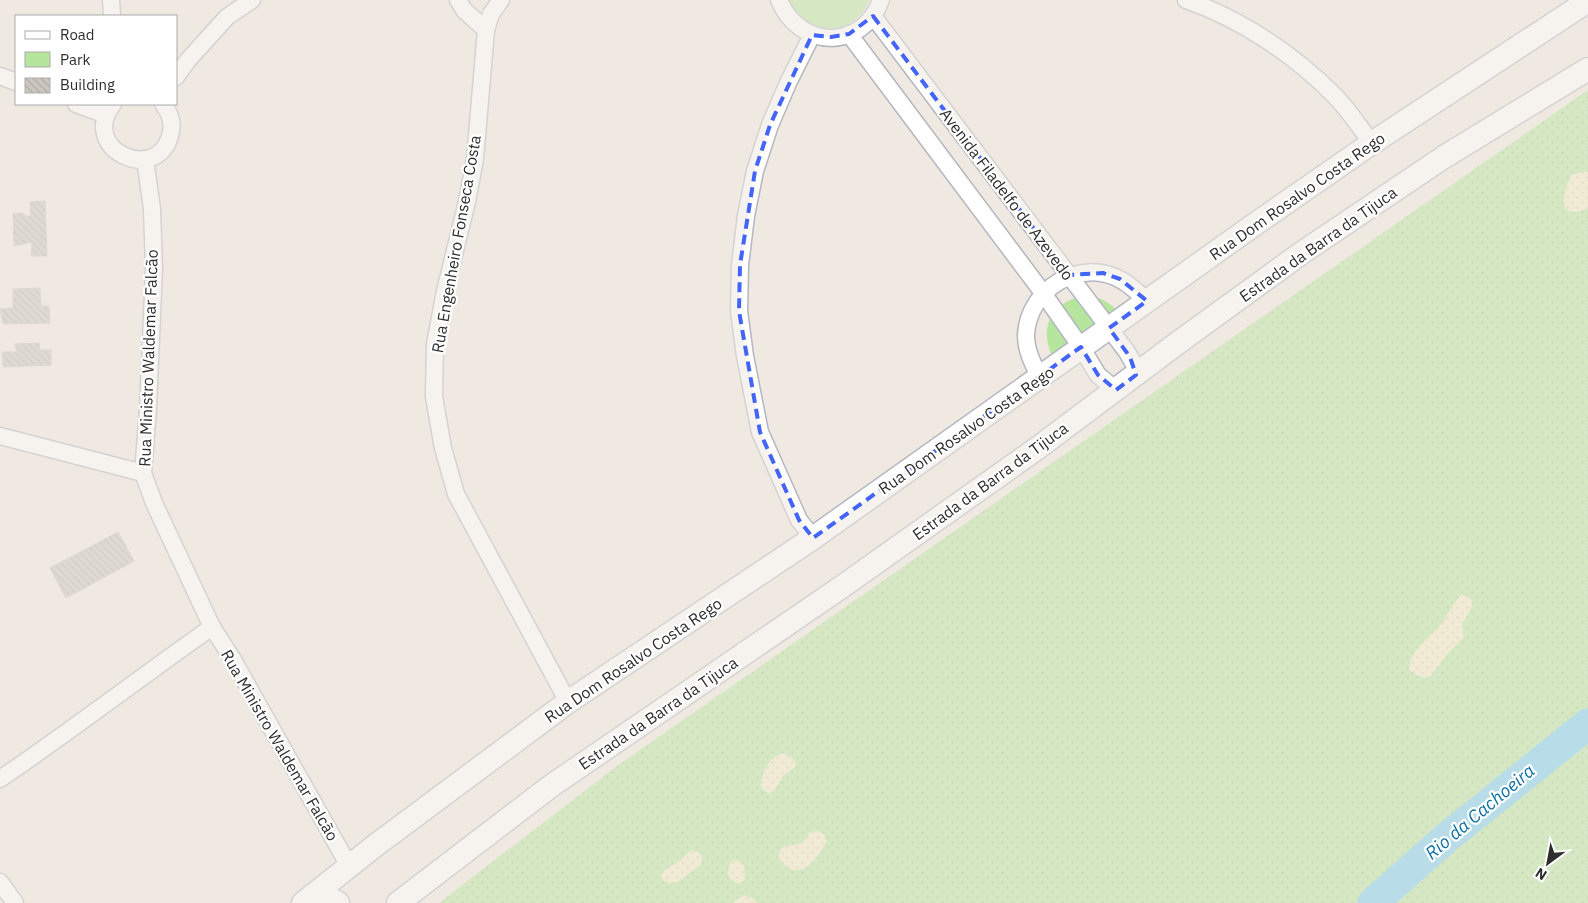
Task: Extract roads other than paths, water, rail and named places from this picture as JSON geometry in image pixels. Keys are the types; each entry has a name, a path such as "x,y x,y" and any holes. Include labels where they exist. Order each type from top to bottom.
{"main road":[{"name":"Rua Dom Rosalvo Costa Rego","path":"349,866 568,702 813,538 1372,143 1588,1"},
{"name":"Estrada da Barra da Tijuca","path":"398,903 551,786 843,586 1039,448 1303,252 1444,157 1588,68"},
{"path":"308,899 349,866"},
{"path":"308,899 333,900 338,903"}],"street":[{"path":"112,0 112,15"},
{"path":"178,74 227,16 252,0"},
{"path":"458,0 464,10 486,30"},
{"name":"Rua Engenheiro Fonseca Costa","path":"501,0 491,14 486,30 475,159 435,344 434,397 443,448 456,494 568,702"},
{"path":"779,0 788,17 803,30 812,35 831,38 849,34 862,27 873,16 881,0"},
{"path":"1186,0 1232,20 1286,53 1335,96 1372,143"},
{"name":"Avenida Filadelfo de Azevedo","path":"873,16 1109,328 1133,362 1136,375"},
{"name":"Avenida Filadelfo de Azevedo","path":"849,34 1043,293 1098,375 1116,390"},
{"path":"812,35 770,125 755,171 746,216 740,266 739,310 745,356 760,432 799,520 813,538"},
{"path":"0,76 15,82"},
{"path":"83,105 110,109 104,125 110,144 116,152 125,158 135,160 146,159 159,152 169,140 172,130 171,120 168,110 164,105"},
{"name":"Rua Ministro Waldemar Falcão","path":"146,159 152,209 154,268 148,409 143,473 154,503 212,627 232,658 349,866"},
{"path":"1040,378 1030,357 1026,335 1028,320 1034,305 1050,286 1069,275 1086,272 1103,274 1120,279 1147,301"},
{"path":"0,436 143,473"},
{"path":"0,779 46,748 124,689 212,627"},
{"path":"0,882 14,903"}],"waterway":[{"name":"Rio da Cachoeira","path":"1373,903 1445,839 1588,724"}]}
